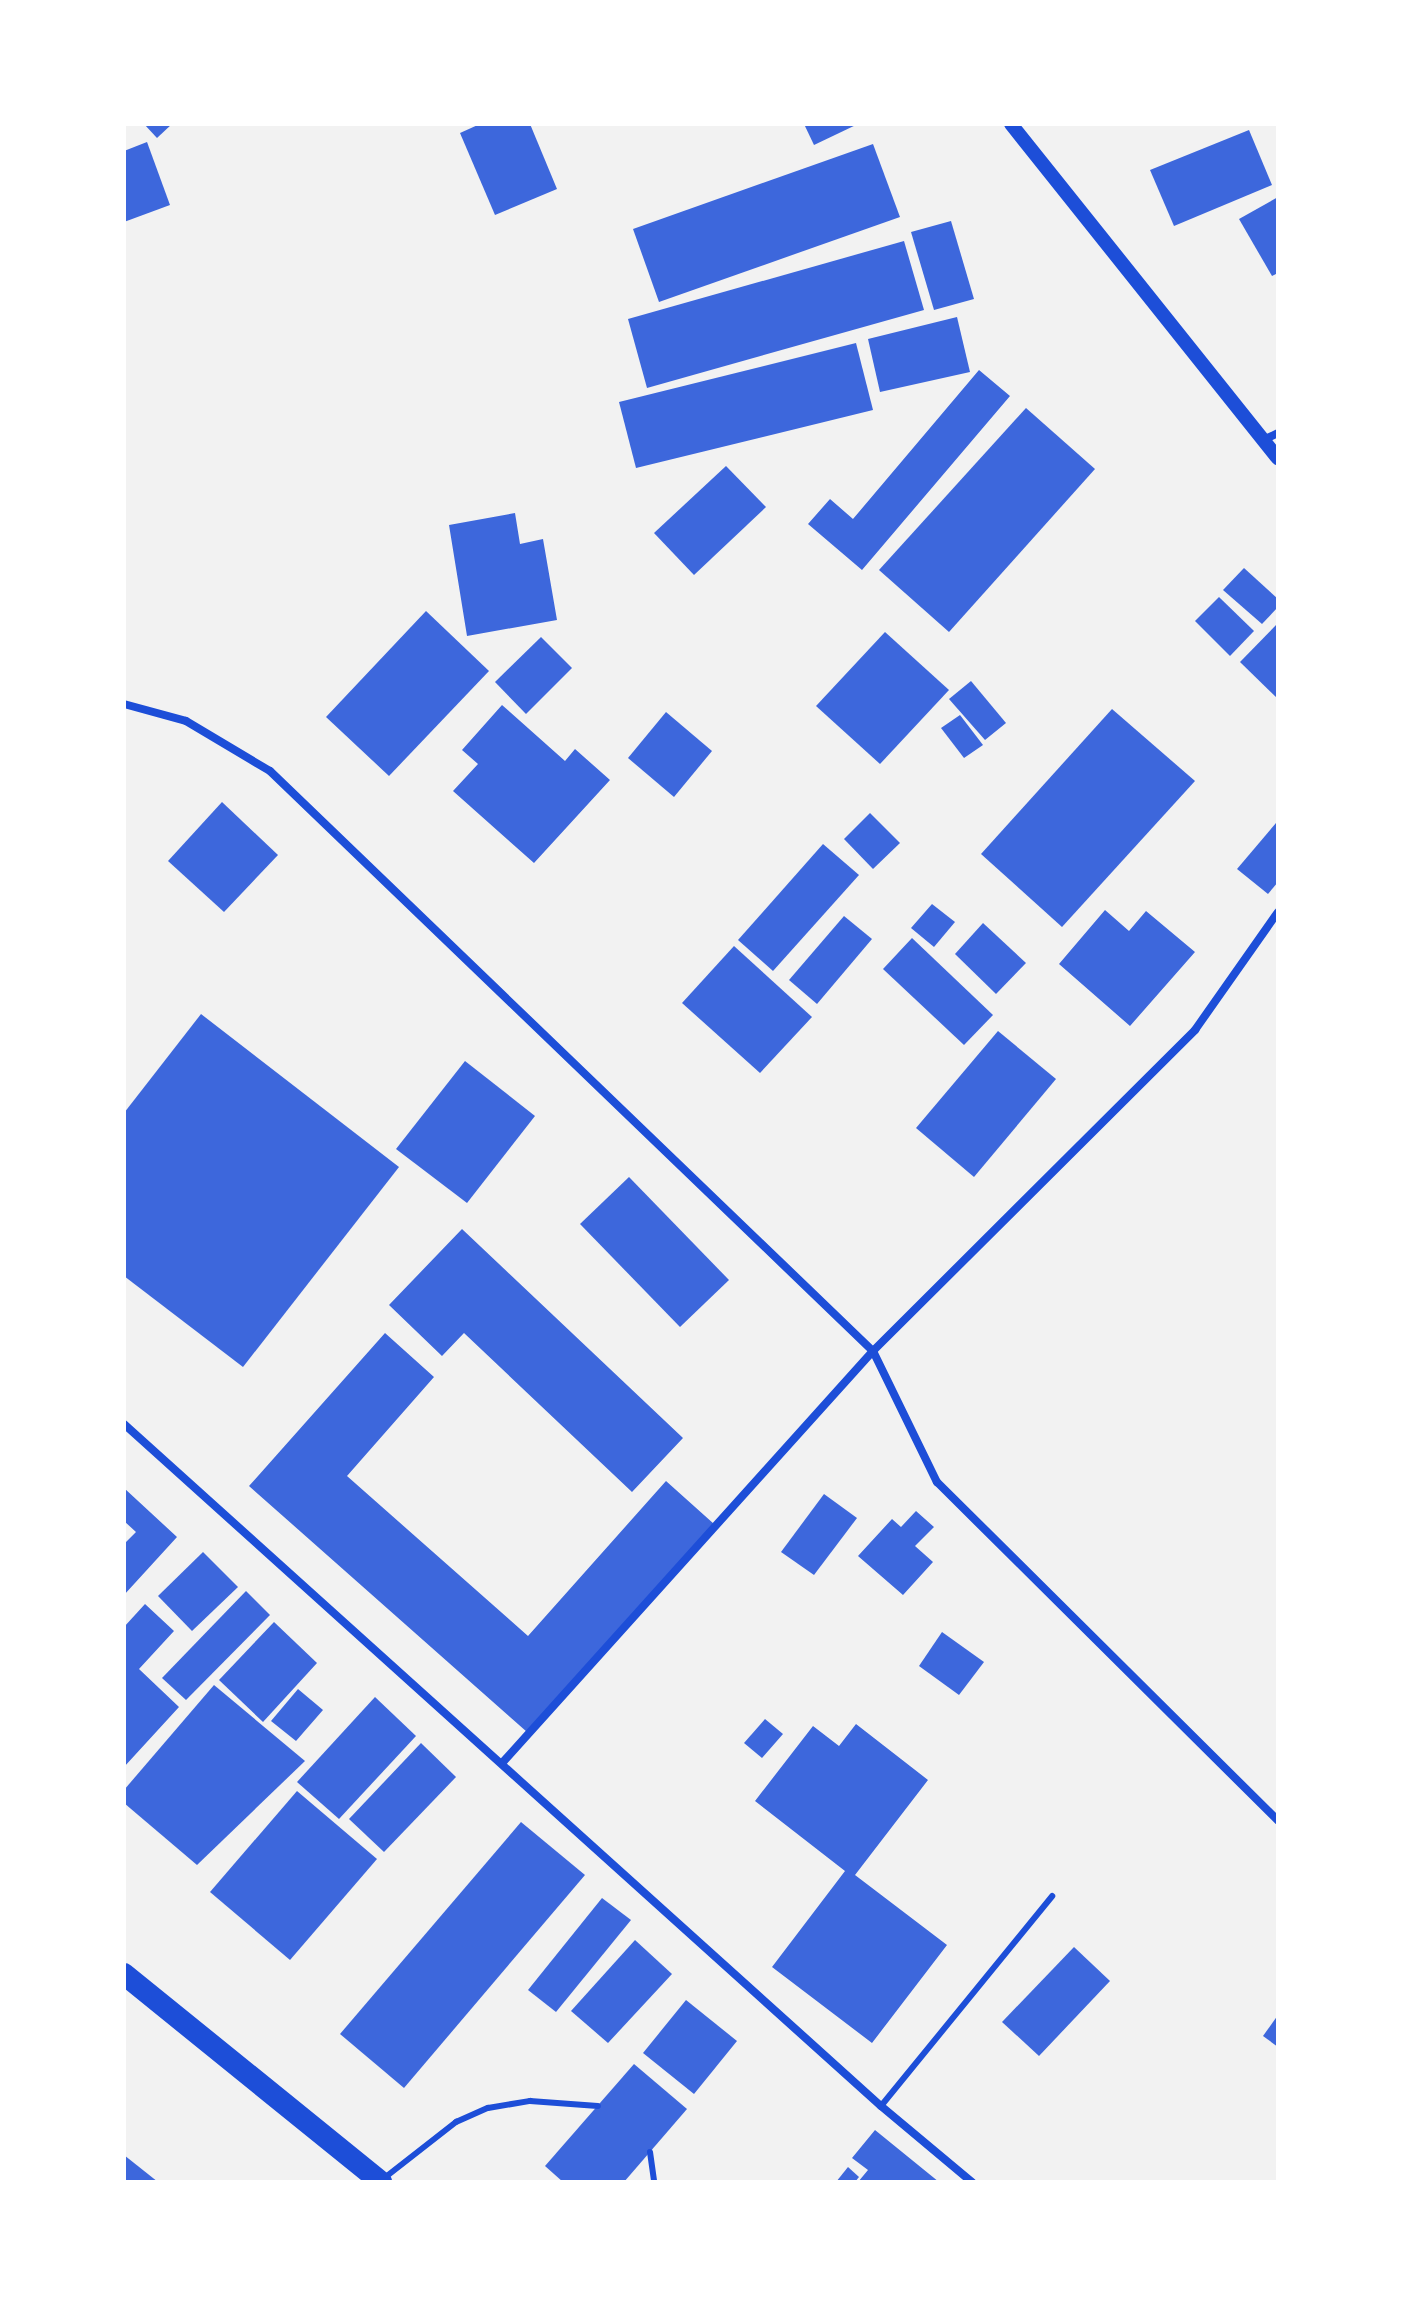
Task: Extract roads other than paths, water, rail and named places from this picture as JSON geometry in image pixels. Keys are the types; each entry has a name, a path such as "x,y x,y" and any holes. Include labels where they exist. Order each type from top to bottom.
{"highway":[{"path":"124,1974 381,2182"}],"street":[{"path":"1011,124 1261,441 1278,458"},
{"path":"1261,441 1278,433"},
{"path":"124,704 186,721 270,771 873,1351 937,1482 1278,1821"},
{"path":"503,1762 873,1351 1195,1030 1278,912"},
{"path":"124,1424 503,1762 881,2106 972,2182"}],"lane":[{"path":"881,2106 1052,1896"},
{"path":"381,2182 456,2122 488,2108 530,2101 598,2106"},
{"path":"650,2152 654,2182"}]}
